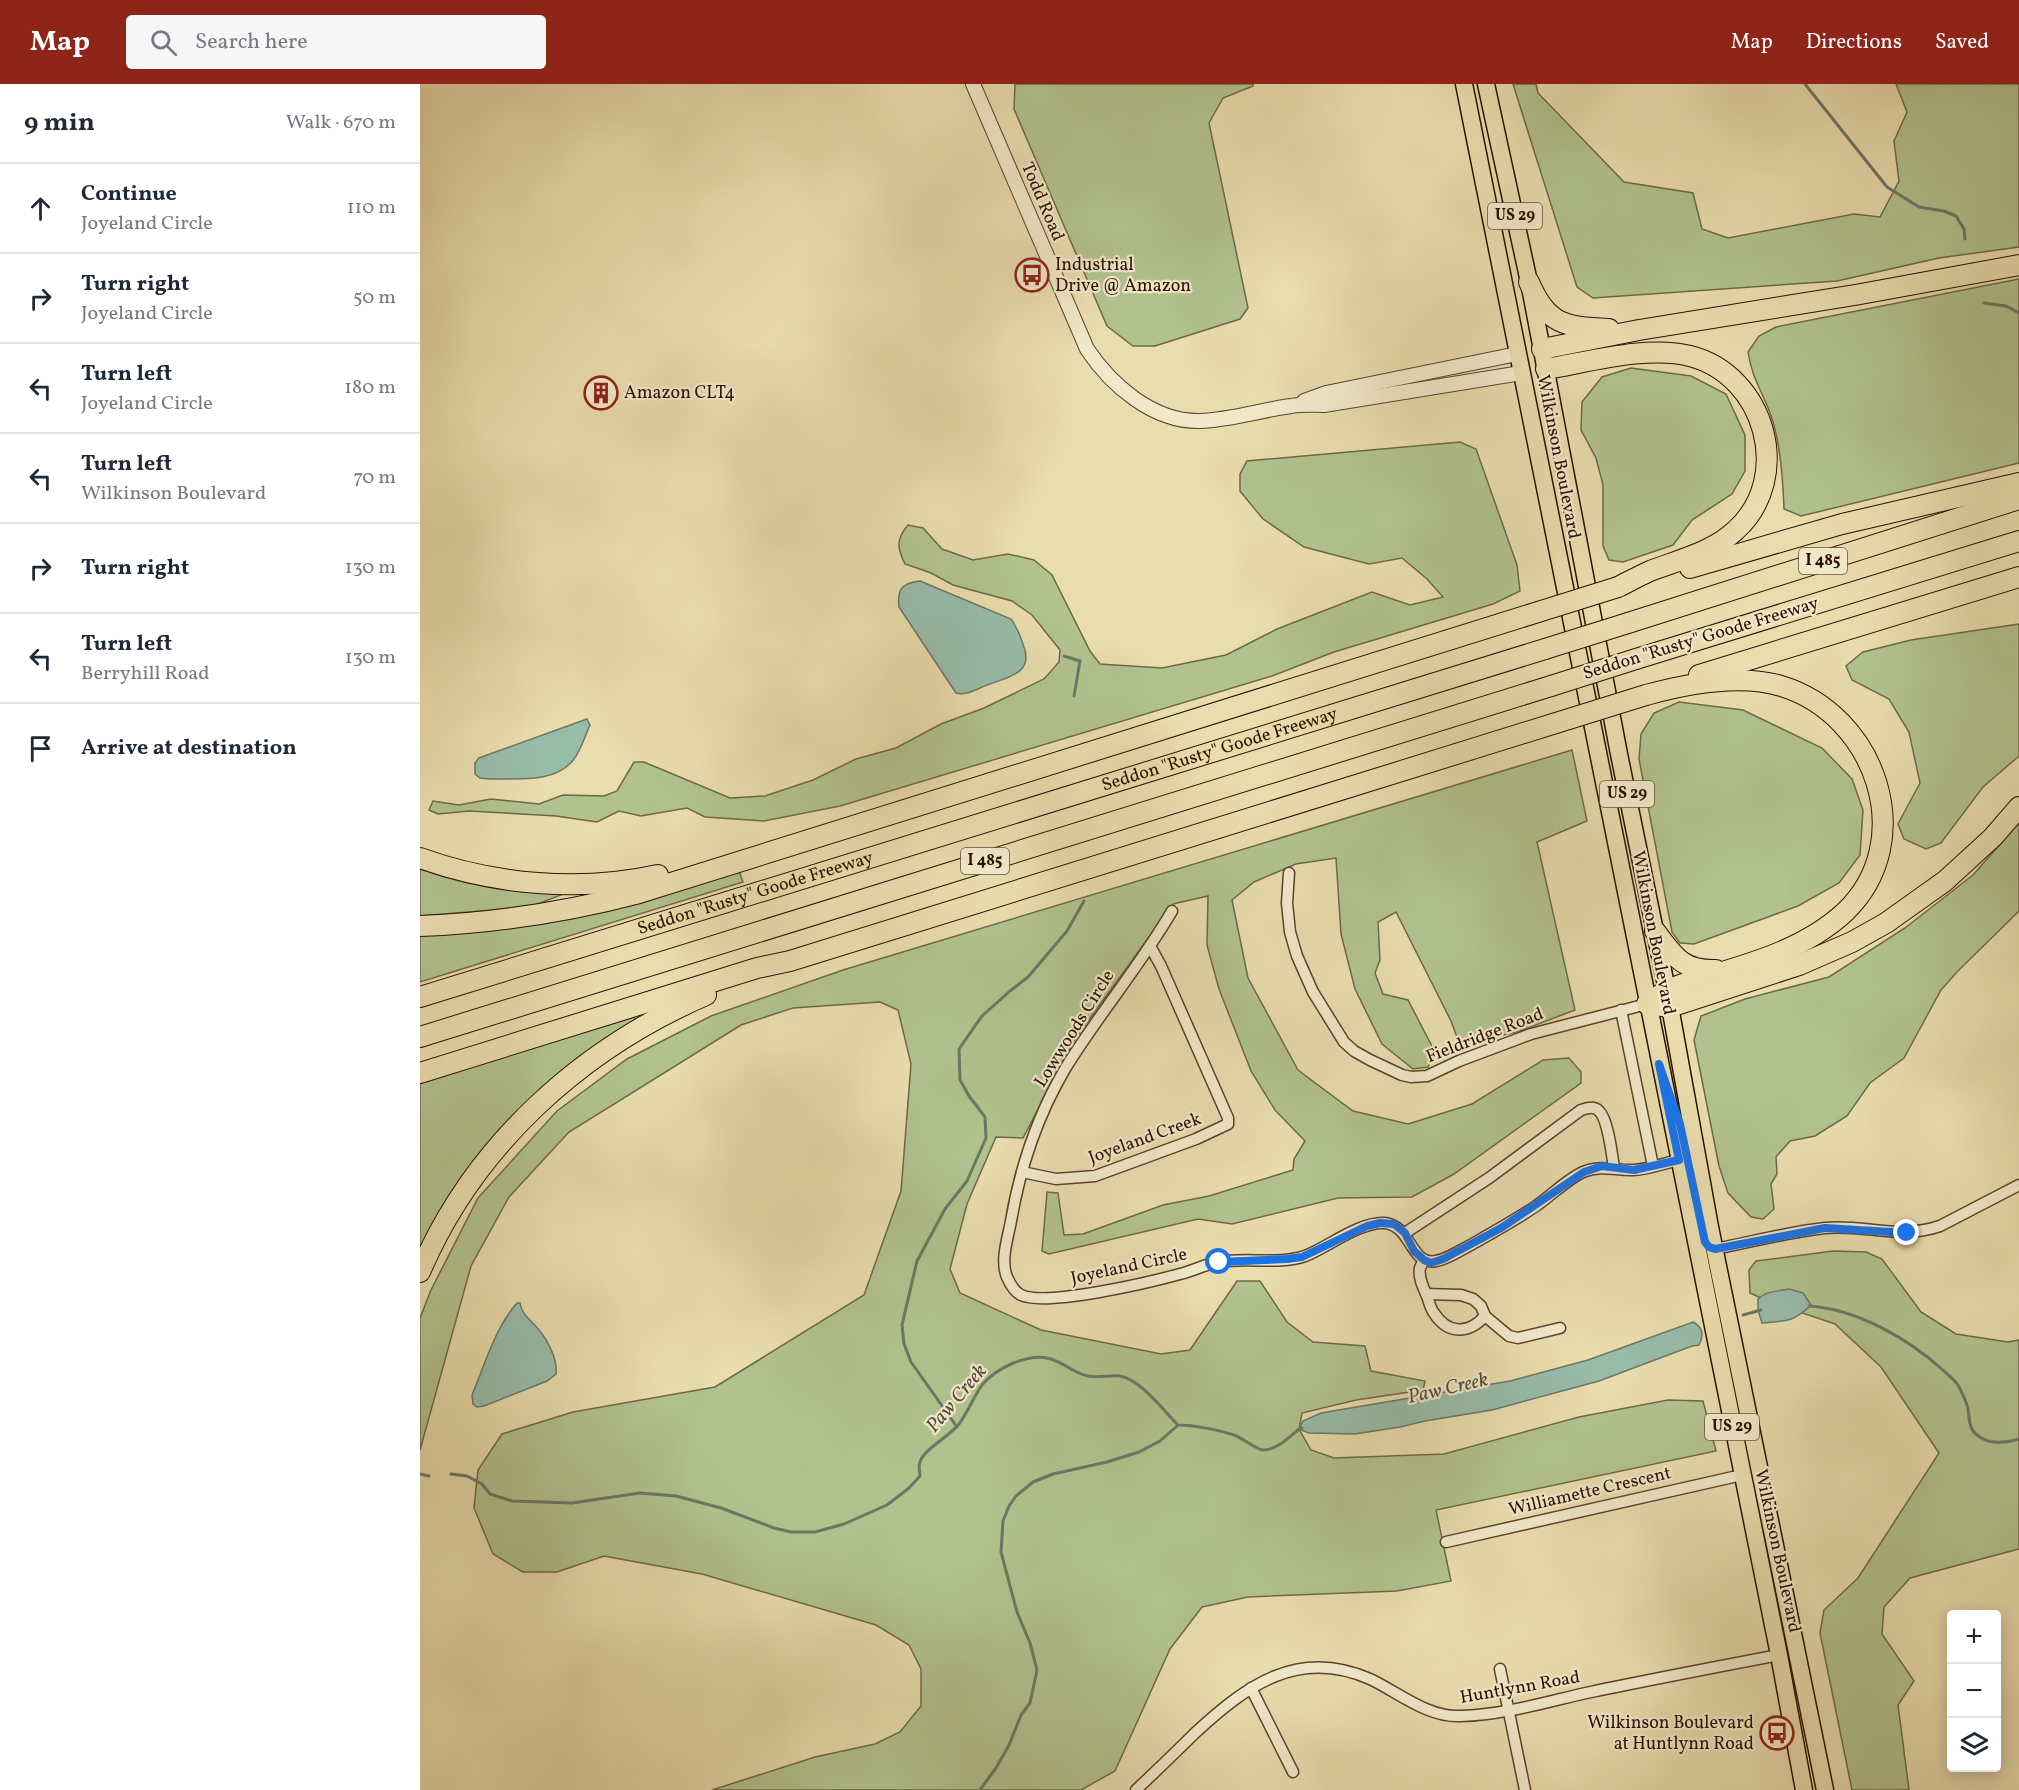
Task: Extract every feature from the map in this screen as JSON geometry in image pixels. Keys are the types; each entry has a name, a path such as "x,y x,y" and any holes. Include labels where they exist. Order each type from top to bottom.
{"highway":[{"path":"1542,349 1639,330 1855,295 2019,265"},
{"path":"1529,282 1545,312 1556,319 1587,328 1639,330"},
{"path":"1546,369 1647,353 1690,356 1710,363 1727,374 1750,399 1762,423 1767,451 1767,467 1757,502 1747,519 1731,535 1712,547 1618,587"},
{"path":"420,926 505,919 566,910 639,893 1618,587 1842,524 2019,483"},
{"name":"Seddon \"Rusty\" Goode Freeway","path":"420,997 1545,649 2019,499"},
{"name":"Seddon \"Rusty\" Goode Freeway","path":"420,1037 2019,541"},
{"path":"420,1073 1655,693 1693,677 2019,577"},
{"path":"1655,693 1726,681 1757,681 1799,693 1832,713 1857,741 1872,769 1880,796 1882,822 1879,848 1868,881 1857,898 1836,919 1809,938 1762,959 1728,970 1669,998"},
{"path":"1647,1004 1799,965 1852,942 1915,904 1968,861 2019,807"},
{"path":"420,858 470,873 546,883 608,883 719,863 728,866"},
{"path":"1655,931 1681,963 1693,969 1728,970"},
{"path":"420,1272 442,1227 477,1173 496,1148 543,1098 602,1052 655,1019 681,1006 760,976 790,961"}],"main road":[{"name":"Wilkinson Boulevard","path":"1464,84 1779,1655 1804,1790"},
{"name":"Wilkinson Boulevard","path":"1486,84 1529,282 1615,732 1669,998 1715,1249 1826,1790"},
{"path":"1517,354 1542,349"},
{"path":"1521,373 1546,369"},
{"path":"1659,1064 1680,1124 1705,1242 1709,1247 1715,1249"},
{"path":"1755,1536 1772,1532"}],"street":[{"name":"Todd Road","path":"973,84 1087,349 1104,372 1127,393 1166,415 1186,420 1221,419 1294,405 1326,393 1517,354"},
{"name":"Todd Road","path":"1294,405 1324,405 1521,373"},
{"name":"Fieldridge Road","path":"1289,873 1287,903 1290,932 1297,956 1313,992 1344,1042 1354,1051 1402,1075 1427,1076 1459,1061 1531,1034 1647,1004"},
{"name":"Lowwoods Circle","path":"1022,1172 1041,1119 1061,1077 1172,911"},
{"name":"Joyeland Creek","path":"1022,1172 1056,1179 1095,1176 1196,1139 1228,1124 1228,1118 1150,946"},
{"path":"1622,1010 1653,1166"},
{"path":"1614,1168 1604,1117 1598,1110 1590,1107 1581,1110 1489,1178 1405,1233 1414,1251 1431,1263 1501,1228 1584,1172 1602,1166 1614,1168 1634,1170 1679,1160"},
{"name":"Joyeland Circle","path":"1022,1172 1004,1267 1012,1287 1023,1296 1075,1297 1182,1274 1219,1262 1302,1257 1367,1226 1380,1223 1394,1224 1405,1233"},
{"path":"1715,1249 1825,1228 1899,1233 1926,1230 1940,1226 2019,1185"},
{"path":"1424,1260 1420,1268 1420,1279 1433,1312 1443,1324 1467,1330 1485,1316"},
{"path":"1426,1294 1461,1295 1473,1299 1481,1306 1485,1316 1509,1336 1518,1338 1560,1328"},
{"name":"Williamette Crescent","path":"1446,1542 1742,1475"},
{"name":"Huntlynn Road","path":"1136,1790 1216,1714 1251,1688 1284,1673 1299,1670 1348,1672 1423,1707 1445,1715 1460,1717 1509,1710 1626,1684 1779,1655"},
{"path":"1500,1669 1525,1790"},
{"path":"1251,1688 1293,1772"}],"shaded area":[{"path":"1015,84 1253,84 1253,86 1223,98 1209,123 1248,308 1240,319 1155,346 1133,346 1107,326 1014,109"},
{"path":"1513,84 1536,84 1538,93 1624,182 1693,193 1702,229 1728,238 1854,214 1880,217 1899,181 1894,141 1907,112 1896,84 2019,84 2019,247 1939,258 1837,281 1593,298 1577,287"},
{"path":"2019,279 2019,463 1801,516 1784,509 1779,447 1770,413 1757,383 1748,352 1759,336 1776,327"},
{"path":"1631,368 1691,376 1726,394 1745,435 1745,471 1732,494 1692,520 1673,545 1623,562 1609,560 1603,546 1603,485 1596,458 1581,430 1582,402 1602,377"},
{"path":"1460,442 1476,449 1517,565 1520,591 1493,604 1334,652 1272,676 840,806 764,821 705,817 687,808 641,816 619,811 597,822 556,816 469,811 438,814 429,810 433,801 459,805 491,799 539,804 563,795 604,796 617,791 634,762 644,762 730,798 765,796 813,780 856,759 896,748 941,724 984,708 1044,679 1059,662 1060,650 1032,615 1012,601 953,585 931,573 905,564 899,544 901,535 908,525 923,528 942,549 973,560 1008,554 1034,560 1052,575 1090,651 1100,664 1162,668 1226,655 1277,629 1372,592 1410,605 1443,597 1427,579 1402,558 1369,564 1304,547 1263,519 1240,491 1240,474 1247,461"},
{"path":"920,581 1011,619 1026,654 1023,668 1011,676 972,692 956,693 899,607 902,588 909,583"},
{"path":"2019,624 2019,756 1983,787 1941,843 1926,849 1904,839 1898,824 1920,783 1909,732 1889,699 1852,680 1846,666 1863,652 1911,640"},
{"path":"1679,702 1743,710 1822,748 1852,779 1863,810 1860,855 1839,883 1798,906 1694,944 1680,943 1672,932 1639,759 1641,734 1654,713"},
{"path":"587,719 590,725 579,751 566,767 557,773 523,779 489,779 480,778 475,774 475,763 479,758"},
{"path":"1572,750 1587,821 1537,842 1575,1010 1520,1031 1460,1045 1451,1021 1396,912 1378,922 1380,960 1375,973 1383,994 1408,1000 1435,1052 1428,1067 1413,1069 1382,1044 1355,989 1341,934 1336,858 1296,864 1254,882 1232,900 1248,978 1298,1070 1353,1111 1408,1124 1472,1104 1543,1060 1569,1058 1581,1072 1581,1083 1454,1174 1412,1197 1338,1198 1232,1224 1198,1219 1049,1254 1042,1251 1047,1192 1058,1193 1064,1235 1083,1234 1163,1205 1209,1196 1293,1170 1294,1159 1305,1141 1275,1110 1251,1071 1219,989 1207,945 1208,896 1173,904 1075,1039 1023,1138 996,1137 967,1204 950,1269 960,1293 1041,1330 1161,1354 1190,1350 1237,1281 1260,1281 1287,1322 1313,1342 1365,1346 1371,1371 1425,1381 1423,1390 1356,1400 1302,1413 1299,1429 1311,1450 1334,1458 1444,1454 1579,1417 1668,1400 1703,1401 1716,1451 1436,1510 1451,1581 1397,1591 1248,1597 1202,1607 1170,1649 1115,1771 1081,1790 712,1790 815,1757 875,1744 900,1732 921,1706 921,1669 909,1645 876,1625 702,1574 604,1556 557,1572 523,1572 493,1554 474,1508 478,1470 502,1434 573,1412 715,1387 864,1295 901,1191 911,1064 898,1010 880,1002 793,1008 741,1025 569,1132 509,1197 471,1266 420,1450 420,1318 431,1290 478,1198 557,1111 627,1059 711,1016 843,970"},
{"path":"2019,823 2019,911 1941,990 1904,1058 1870,1083 1847,1116 1815,1136 1790,1141 1776,1157 1777,1174 1771,1184 1774,1209 1763,1219 1751,1217 1728,1193 1719,1166 1694,1040 1701,1016 1745,999 1829,977 1905,928 1973,875"},
{"path":"420,864 566,893 535,905 420,916"},
{"path":"739,871 743,882 420,982 420,934"},
{"path":"634,1017 637,1023 546,1087 420,1255 420,1082"},
{"path":"1833,1251 1866,1252 1882,1259 1921,1312 1956,1334 2008,1342 2019,1340 2019,1549 1910,1578 1884,1607 1882,1634 1914,1681 1898,1705 1909,1790 1852,1790 1820,1633 1824,1610 1858,1578 1939,1453 1881,1367 1835,1324 1750,1293 1749,1270 1756,1261"},
{"path":"1789,1289 1803,1293 1811,1305 1800,1315 1789,1320 1762,1323 1758,1310 1758,1299 1768,1293"},
{"path":"517,1303 520,1303 525,1314 549,1345 554,1357 556,1374 547,1381 477,1407 473,1404 472,1395 497,1335"},
{"path":"1693,1322 1702,1332 1699,1345 1599,1381 1492,1410 1400,1427 1355,1434 1309,1433 1299,1429 1303,1421 1321,1413 1510,1381 1588,1360"}],"waterway":[{"path":"1805,84 1887,187 1919,207 1944,211 1956,216 1964,229 1965,239"},
{"path":"1984,303 2006,306 2019,313"},
{"path":"1064,656 1080,661 1074,696"},
{"path":"957,1427 911,1362 904,1344 902,1325 917,1261 945,1209 967,1181 986,1138 985,1117 960,1080 959,1049 982,1016 1028,977 1067,931 1084,901"},
{"name":"Paw Creek","path":"1809,1306 1827,1308 1864,1319 1899,1337 1930,1359 1956,1383 1966,1401 1971,1426 1980,1438 2002,1442 2019,1439"},
{"name":"Paw Creek","path":"1743,1315 1761,1310"},
{"name":"Paw Creek","path":"451,1474 467,1476 482,1484 490,1494 512,1501 572,1503 640,1493 676,1496 721,1508 774,1528 791,1532 815,1532 844,1524 887,1505 920,1476 919,1465 922,1457 959,1424 988,1379 1004,1367 1023,1360 1042,1357 1088,1376 1128,1378 1159,1404 1178,1425 1228,1433 1263,1450 1278,1445 1302,1428"},
{"path":"980,1790 996,1768 1009,1745 1021,1715 1030,1703 1037,1670 1030,1643 1017,1612 1001,1552 1003,1521 1009,1506 1016,1496 1033,1482 1053,1474 1139,1452 1160,1441 1178,1425"},
{"name":"Paw Creek","path":"420,1474 429,1476"}],"place":[{"name":"Industrial Drive @ Amazon","path":"1032,275"},
{"name":"Amazon CLT4","path":"601,393"},
{"name":"Wilkinson Boulevard at Huntlynn Road","path":"1777,1733"}],"route":[{"path":"1219,1262 1302,1257 1367,1226 1380,1223 1394,1224 1405,1233 1414,1251 1431,1263 1501,1228 1584,1172 1602,1166 1634,1170 1679,1160 1659,1064 1680,1124 1705,1242 1709,1247 1715,1249 1825,1228 1907,1233"}]}
